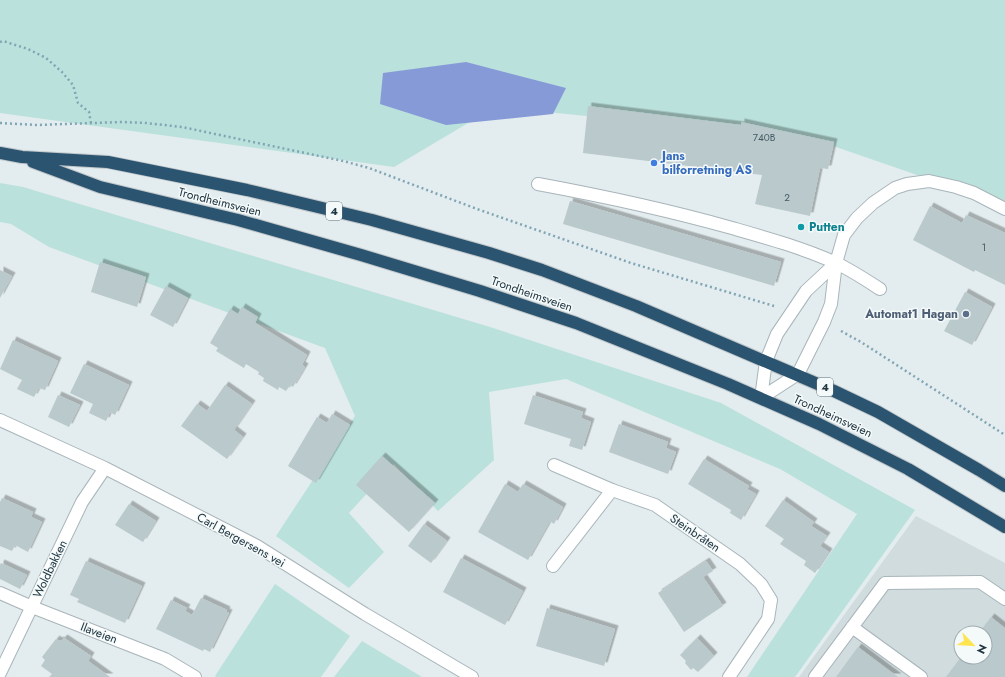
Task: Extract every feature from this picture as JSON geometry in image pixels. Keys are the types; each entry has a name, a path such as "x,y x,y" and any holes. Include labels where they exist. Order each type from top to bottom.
{"highway":[{"name":"Trondheimsveien","path":"0,153 22,158 100,187 290,234 480,291 576,323 762,398 819,424 908,469 1005,527"},
{"name":"Trondheimsveien","path":"22,158 108,162 247,190 372,220 489,253 542,270 636,306 798,374 878,412 1005,486"}],"street":[{"path":"762,398 798,374 824,322 831,304 836,263 844,235 857,218 873,203 895,188 907,184 929,181 974,193 1005,209"},
{"path":"538,184 697,218 796,247 836,263 880,289"},
{"path":"762,398 766,361 777,334 806,291 836,263"},
{"name":"Carl Bergersens vei","path":"0,420 105,468 257,546 365,614 472,677"},
{"name":"Steinbråten","path":"554,465 612,490 655,505 740,564 761,584 771,600 768,619 729,677"},
{"name":"Woldbakken","path":"0,673 82,502 105,468"},
{"path":"553,566 612,490"},
{"path":"815,677 885,583 980,582 1005,599"},
{"name":"Ilaveien","path":"0,593 165,659 195,677"},
{"path":"852,627 921,677"}],"path":[{"path":"0,42 3,41 28,49 46,58 62,72 73,85 78,103 89,112 91,123"},
{"path":"0,123 146,123 182,127 343,161 369,168 477,209 631,263 781,307"},
{"path":"841,331 861,342 1005,435"}],"shaded area":[{"path":"916,516 1005,563 1005,677 799,677"}],"green space":[{"path":"0,0 1005,0 1005,208 949,186 810,138 495,107 394,167 0,113"},
{"path":"0,183 23,187 490,327 721,403 915,510 795,677 747,677 857,514 780,469 566,379 489,392 494,460 438,511 394,464 349,513 384,552 349,588 276,536 355,416 325,348 49,247 11,224 0,222"},
{"path":"275,584 350,636 321,677 216,677 215,676"},
{"path":"362,641 422,677 334,677"}],"water":[{"path":"466,62 566,88 553,114 446,125 380,104 383,73"}],"building":[{"path":"588,106 741,125 741,122 834,142 828,169 820,168 810,216 755,204 762,175 583,153"},
{"path":"570,201 781,262 774,286 563,224"},
{"path":"930,206 962,223 966,215 1005,233 1005,285 975,270 974,272 913,240"},
{"path":"100,262 146,277 137,307 91,292"},
{"path":"0,270 12,276 0,298"},
{"path":"166,286 188,298 173,327 150,315"},
{"path":"965,292 992,307 972,345 944,331"},
{"path":"242,307 258,317 255,323 307,355 302,365 305,367 293,387 290,385 286,391 279,387 278,390 263,381 264,378 258,374 259,372 246,364 244,368 216,351 218,348 210,343 230,309 238,314"},
{"path":"13,340 58,361 45,390 39,388 34,397 17,389 22,380 0,369"},
{"path":"84,364 129,385 115,415 110,412 106,421 89,413 93,404 70,393"},
{"path":"225,385 252,404 234,430 243,437 227,459 181,426 197,404 207,411"},
{"path":"58,395 80,405 69,427 48,417"},
{"path":"533,395 583,412 581,418 591,422 582,450 569,446 571,439 524,424"},
{"path":"332,414 350,425 316,483 288,466 317,417 327,423"},
{"path":"619,424 668,442 666,448 676,452 668,474 609,452"},
{"path":"382,456 435,503 409,532 356,485"},
{"path":"704,459 749,486 747,489 756,494 741,520 730,513 731,510 688,484"},
{"path":"505,484 518,492 523,484 563,507 554,524 550,521 528,560 478,532"},
{"path":"2,498 33,512 31,517 42,522 28,552 15,545 12,551 0,546 0,502"},
{"path":"783,500 814,522 811,526 827,536 820,546 829,552 815,573 804,565 806,561 780,544 784,539 765,526"},
{"path":"129,504 156,521 143,542 115,525"},
{"path":"424,524 447,541 431,563 408,546"},
{"path":"461,558 523,591 505,625 443,592"},
{"path":"86,561 142,586 125,623 77,602 79,599 70,595"},
{"path":"706,561 713,571 703,577 723,606 684,632 658,593"},
{"path":"1,563 27,575 20,589 0,579"},
{"path":"201,598 227,610 226,612 229,613 210,652 204,649 203,651 156,629 171,600 187,608 185,611 192,615"},
{"path":"547,608 615,629 604,666 536,646"},
{"path":"991,617 1005,628 1005,677 946,677 955,665 993,665 993,625 985,625"},
{"path":"64,638 91,656 88,661 110,677 49,677 52,674 41,666 45,660 42,657 56,639 61,641"},
{"path":"697,638 714,656 698,672 693,668 691,670 685,663 686,661 680,655"},
{"path":"858,647 898,677 836,677"}],"place":[{"name":"Jans bilforretning AS","path":"654,163"},
{"name":"Putten","path":"801,227"},
{"name":"Automat1 Hagan","path":"966,314"}]}
